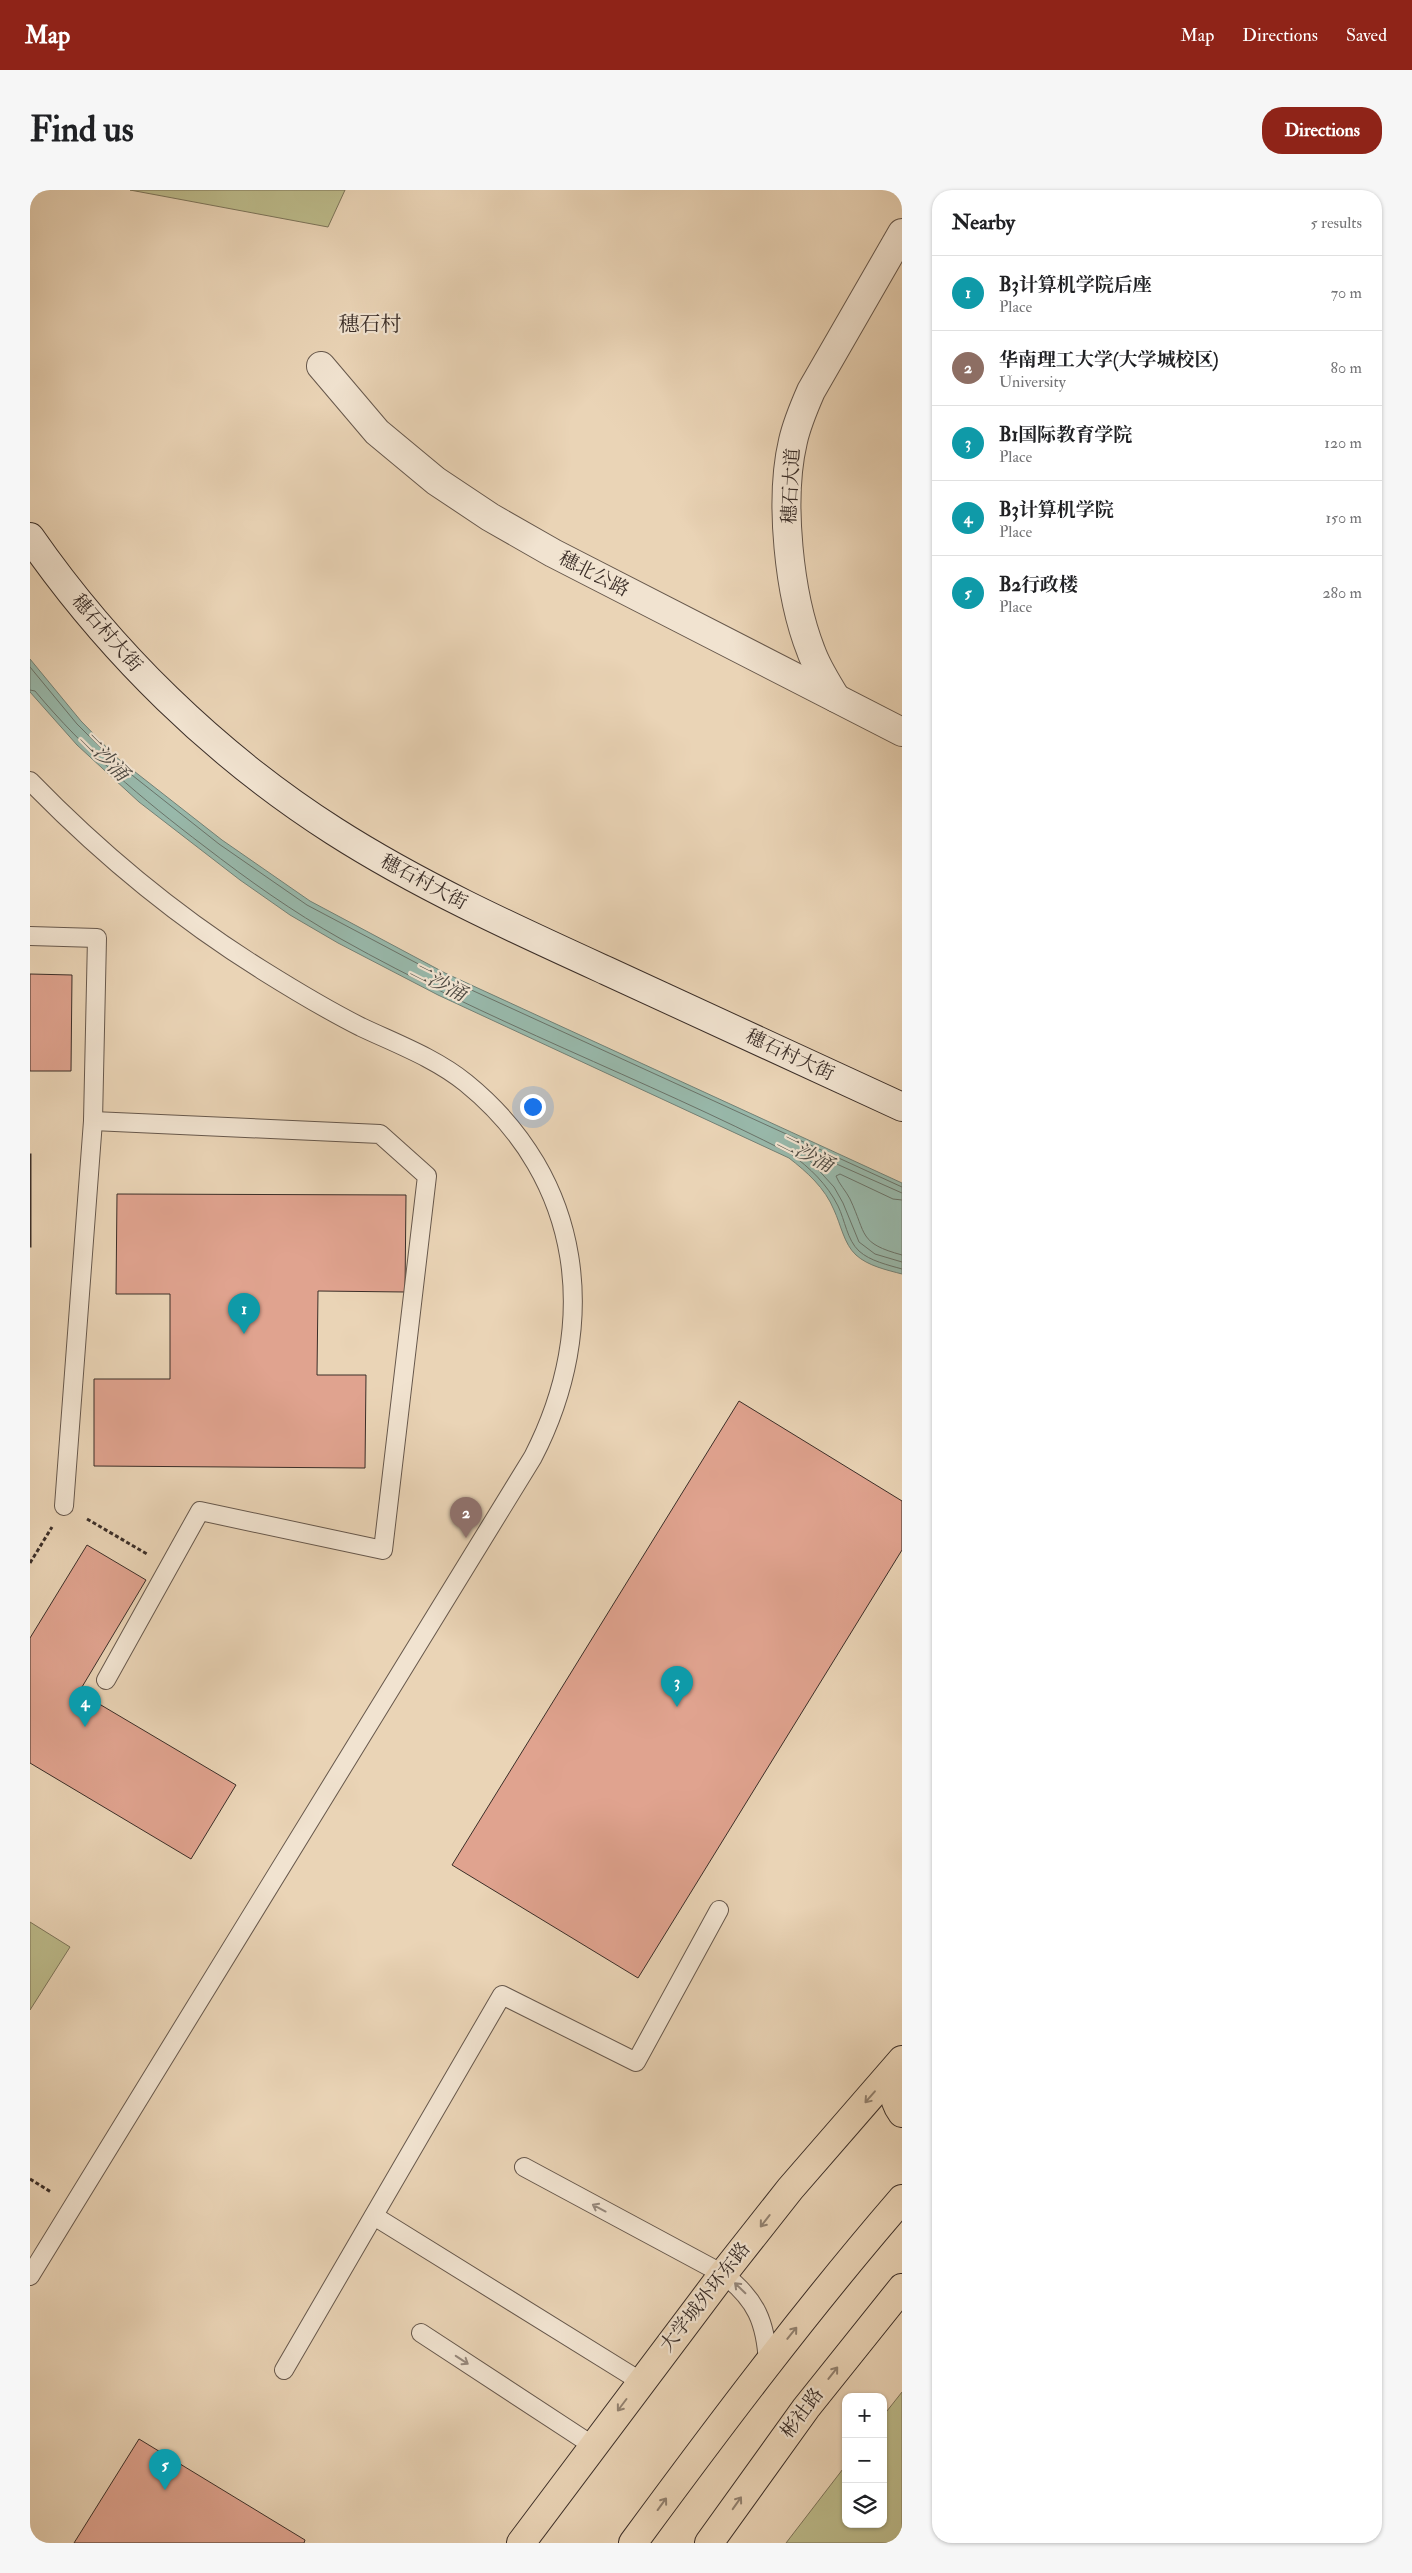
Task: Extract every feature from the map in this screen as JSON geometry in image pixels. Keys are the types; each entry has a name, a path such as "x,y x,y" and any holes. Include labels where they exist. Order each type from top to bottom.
{"main road":[{"path":"902,2061 897,2068 893,2082 894,2096 902,2113"},
{"name":"大学城外环东路","path":"521,2543 640,2381 790,2189 902,2061"},
{"path":"633,2543 768,2364 861,2246 902,2199"},
{"name":"彬社路","path":"709,2543 800,2415 902,2288"}],"street":[{"name":"穗石大道","path":"836,698 812,654 797,604 788,531 788,468 792,442 811,391 902,233"},
{"name":"穗北公路","path":"321,366 377,432 436,480 490,517 553,553 902,732"},
{"name":"穗石村大街","path":"30,537 91,616 144,675 239,762 332,830 384,862 553,946 902,1107"}],"lane":[{"path":"30,781 113,862 214,938 306,996 360,1026 437,1063 465,1082 490,1105 530,1153 549,1189 570,1253 574,1283 574,1309 573,1338 567,1371 551,1421 533,1456 30,2276"},
{"path":"30,936 97,938 93,1121 64,1506"},
{"path":"93,1121 380,1134 426,1176 383,1550 200,1511 106,1680"},
{"path":"284,2370 502,1995 636,2062 719,1910"},
{"path":"524,2167 723,2274 740,2287 754,2303 763,2325 768,2364"},
{"path":"374,2216 640,2381"},
{"path":"421,2333 592,2445"}],"path":[{"path":"30,1563 64,1506 169,1567"}],"shaded area":[{"path":"130,190 345,190 328,227"},
{"path":"30,1922 70,1947 30,2010"},
{"path":"902,2392 902,2543 786,2543 842,2470 842,2528 887,2528 887,2411"}],"water":[{"name":"二沙涌","path":"30,659 81,721 116,757 222,840 310,901 445,973 902,1183 902,1274 872,1265 852,1251 826,1195 809,1175 789,1158 438,995 338,943 290,915 240,880 139,802 77,745 30,692"}],"building":[{"path":"30,974 72,975 71,1071 30,1071"},
{"path":"31,1154 31,1247 30,1247"},
{"path":"117,1194 406,1195 405,1292 318,1291 317,1375 366,1375 365,1468 94,1466 94,1379 170,1379 170,1294 116,1294"},
{"path":"739,1401 902,1501 902,1550 638,1978 452,1865"},
{"path":"87,1545 146,1580 79,1692 236,1785 191,1859 30,1763 30,1638"},
{"path":"139,2439 305,2540 304,2543 74,2543"}],"place":[{"name":"B3计算机学院后座","path":"244,1334"},
{"name":"华南理工大学(大学城校区)","path":"466,1538"},
{"name":"B1国际教育学院","path":"677,1707"},
{"name":"B3计算机学院","path":"85,1727"},
{"name":"B2行政楼","path":"165,2490"}],"district":[{"name":"穗石村","path":"370,324"}]}
